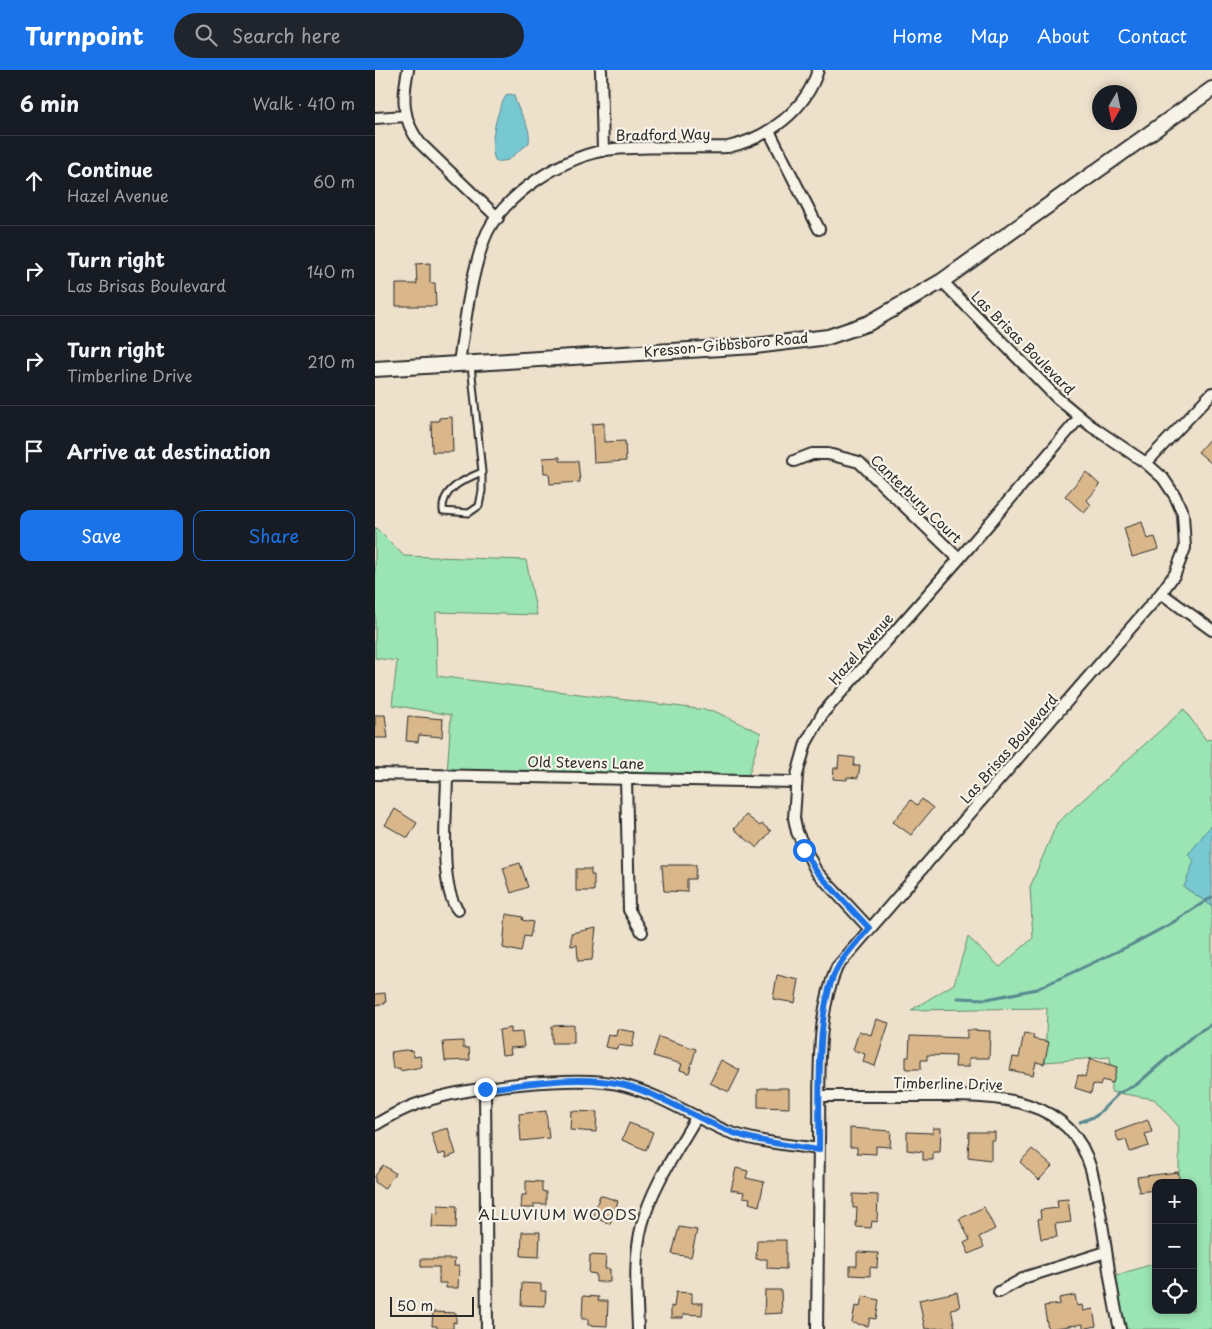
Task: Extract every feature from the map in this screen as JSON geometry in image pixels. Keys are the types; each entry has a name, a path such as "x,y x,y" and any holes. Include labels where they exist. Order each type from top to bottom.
{"street":[{"path":"408,70 404,101 410,130 420,143 498,218"},
{"path":"601,70 603,151"},
{"name":"Bradford Way","path":"465,362 474,277 485,238 498,218 522,191 537,178 563,164 603,151 728,147 745,143 769,131 800,105 813,85 818,70"},
{"name":"Kresson-Gibbsboro Road","path":"375,370 465,362 755,346 828,337 869,323 942,281 1212,89"},
{"path":"375,118 406,116"},
{"path":"769,131 819,229"},
{"name":"Las Brisas Boulevard","path":"817,1329 820,1096 823,1021 828,993 837,967 1161,593 1180,563 1185,548 1183,514 1175,496 1163,478 1146,463 1080,416 1056,396 942,281"},
{"path":"1146,463 1212,393"},
{"name":"Hazel Avenue","path":"869,928 816,871 804,850 797,832 794,818 796,782 802,752 811,730 823,713 959,559 1080,416"},
{"name":"Canterbury Court","path":"795,461 813,454 828,454 859,462 959,559"},
{"path":"1161,593 1212,630"},
{"name":"Old Stevens Lane","path":"375,774 796,782"},
{"path":"447,775 446,877 449,895 458,910"},
{"path":"626,778 629,910 642,932"},
{"path":"377,1120 423,1102 456,1093 543,1082 609,1083 625,1085 667,1100 727,1131 773,1143 819,1150"},
{"path":"485,1089 487,1329"},
{"name":"Timberline Drive","path":"820,1096 968,1096 1008,1098 1029,1104 1049,1115 1079,1142 1090,1168 1120,1329"},
{"path":"638,1329 638,1257 641,1226 664,1172 697,1116"},
{"path":"999,1292 1026,1276 1106,1252"}],"lane":[{"path":"465,362 482,472 483,491 479,506 469,513 443,511 444,498 454,487 482,472"}],"green space":[{"path":"375,527 404,556 526,560 537,615 436,612 437,676 714,711 761,733 748,777 447,774 451,715 392,705 397,661 375,658"},
{"path":"1184,709 1206,740 1212,739 1212,826 1184,887 1212,906 1212,1329 1121,1329 1110,1277 1152,1264 1152,1314 1197,1314 1197,1179 1179,1179 1179,1127 1154,1099 1111,1092 1110,1057 1045,1062 1047,1008 911,1010 954,984 968,937 1000,967 1033,938 1030,887 1057,823"}],"water":[{"path":"508,94 514,95 528,130 529,143 508,160 497,162 494,157 493,139 497,117"},
{"path":"1212,825 1212,906 1184,887 1194,861 1188,854"}],"building":[{"path":"430,263 430,283 435,283 436,306 396,306 396,284 417,284 416,264"},
{"path":"452,417 453,452 432,452 431,421"},
{"path":"604,423 604,442 625,441 626,461 594,463 592,424"},
{"path":"1212,436 1212,464 1198,452"},
{"path":"560,457 560,461 578,461 580,482 550,484 549,473 544,473 543,458"},
{"path":"1086,472 1100,485 1087,500 1091,505 1084,513 1065,496"},
{"path":"1142,522 1147,539 1155,537 1159,549 1132,557 1124,528"},
{"path":"375,715 385,715 388,738 375,738"},
{"path":"408,716 443,719 442,737 419,735 418,742 406,741"},
{"path":"839,756 855,758 854,766 860,766 858,778 847,777 847,780 833,779 834,768 838,768"},
{"path":"922,799 933,808 911,835 893,822 911,800 917,805"},
{"path":"395,809 417,823 408,838 385,825"},
{"path":"746,815 760,826 762,824 771,831 757,848 734,829"},
{"path":"520,863 528,887 511,893 503,868"},
{"path":"662,865 696,865 695,879 687,879 687,892 664,891"},
{"path":"576,869 591,869 591,875 594,875 594,891 576,891"},
{"path":"506,914 523,917 522,920 533,922 530,937 524,936 521,952 503,948"},
{"path":"596,928 592,960 578,961 577,945 571,946 571,933"},
{"path":"777,975 799,980 795,1003 773,999"},
{"path":"385,993 386,1003 375,1005 375,994"},
{"path":"876,1019 889,1023 875,1066 863,1062 865,1054 853,1050 859,1031 871,1035"},
{"path":"574,1025 574,1043 552,1043 552,1026"},
{"path":"511,1028 511,1033 522,1032 524,1047 510,1048 511,1054 502,1055 499,1030"},
{"path":"617,1029 635,1032 632,1047 618,1045 617,1049 605,1047 608,1034 616,1036"},
{"path":"967,1030 990,1031 989,1058 969,1058 969,1067 955,1067 956,1056 927,1055 927,1060 921,1060 921,1069 906,1069 906,1057 909,1057 910,1036 967,1038"},
{"path":"1024,1033 1034,1035 1033,1039 1049,1042 1044,1064 1036,1062 1033,1075 1010,1070 1013,1057 1019,1058"},
{"path":"659,1037 696,1049 689,1073 680,1070 682,1064 653,1056"},
{"path":"463,1041 463,1048 469,1048 470,1060 445,1061 443,1042"},
{"path":"413,1051 414,1057 420,1056 422,1067 400,1071 400,1068 393,1069 391,1052"},
{"path":"1090,1059 1117,1067 1113,1083 1102,1080 1100,1086 1093,1084 1091,1093 1075,1088 1078,1075 1085,1077"},
{"path":"721,1060 740,1070 729,1092 710,1083"},
{"path":"789,1088 789,1108 758,1107 758,1089"},
{"path":"546,1111 549,1138 521,1141 519,1114"},
{"path":"571,1111 597,1112 596,1132 570,1130"},
{"path":"1148,1120 1152,1132 1145,1134 1149,1146 1130,1152 1126,1140 1119,1142 1115,1132"},
{"path":"629,1123 653,1132 646,1150 622,1140"},
{"path":"448,1128 456,1154 446,1158 445,1153 438,1155 431,1133"},
{"path":"850,1128 891,1131 890,1147 876,1146 876,1154 857,1153 857,1147 850,1147"},
{"path":"933,1128 941,1128 940,1152 933,1152 933,1160 923,1160 923,1152 907,1150 907,1132 933,1133"},
{"path":"969,1132 995,1132 995,1140 991,1140 991,1160 968,1157"},
{"path":"1032,1149 1052,1166 1039,1180 1020,1162"},
{"path":"383,1165 395,1173 384,1189 375,1182 375,1176"},
{"path":"736,1168 748,1171 746,1178 764,1182 759,1206 749,1203 750,1198 743,1197 744,1192 731,1190"},
{"path":"1178,1172 1179,1179 1152,1179 1152,1190 1139,1192 1137,1177"},
{"path":"526,1181 542,1182 542,1191 546,1192 546,1204 534,1204 534,1208 521,1208 522,1195 526,1195"},
{"path":"853,1194 878,1195 877,1222 872,1221 871,1228 856,1227 857,1208 853,1208"},
{"path":"600,1195 618,1201 610,1224 600,1220 601,1217 593,1215"},
{"path":"1068,1199 1071,1222 1055,1224 1057,1237 1041,1239 1038,1219 1041,1218 1040,1210 1058,1208 1057,1200"},
{"path":"438,1205 457,1206 456,1228 432,1227 433,1213 438,1214"},
{"path":"984,1207 995,1229 979,1237 984,1247 969,1254 964,1243 970,1240 959,1219"},
{"path":"679,1227 697,1230 691,1257 672,1254"},
{"path":"522,1232 540,1232 539,1257 521,1256"},
{"path":"757,1240 786,1240 786,1269 767,1268 767,1259 756,1259"},
{"path":"857,1252 878,1253 877,1268 870,1267 870,1276 850,1275 850,1266 857,1266"},
{"path":"590,1255 606,1256 605,1269 610,1269 610,1282 596,1282 596,1274 589,1273"},
{"path":"421,1259 455,1259 454,1266 459,1266 458,1288 446,1288 446,1283 439,1283 439,1267 421,1267"},
{"path":"522,1283 541,1284 541,1291 546,1291 545,1306 521,1305"},
{"path":"765,1290 781,1290 782,1313 764,1314"},
{"path":"676,1292 692,1293 692,1303 703,1303 702,1315 683,1314 683,1318 671,1318 671,1306 674,1307"},
{"path":"957,1292 960,1307 951,1309 955,1327 925,1329 919,1300"},
{"path":"1075,1295 1077,1306 1082,1305 1083,1311 1093,1309 1096,1326 1083,1329 1083,1324 1048,1329 1044,1306 1060,1304 1059,1298"},
{"path":"583,1296 599,1297 598,1301 608,1301 607,1326 588,1325 588,1319 582,1319"},
{"path":"862,1296 879,1300 876,1319 870,1318 868,1326 852,1323 855,1306 860,1307"},
{"path":"433,1312 456,1313 456,1323 453,1322 453,1329 437,1329 437,1326 432,1326"}],"waterway":[{"path":"958,998 987,999 1037,989 1131,945 1172,923 1212,897"},
{"path":"1080,1122 1096,1116 1119,1093 1136,1085 1195,1034 1212,1024"}],"district":[{"name":"ALLUVIUM WOODS","path":"558,1215"}],"route":[{"path":"485,1089 543,1082 582,1081 625,1085 667,1100 727,1131 773,1143 819,1150 823,1021 828,993 837,967 869,928 816,871 804,850"}]}
